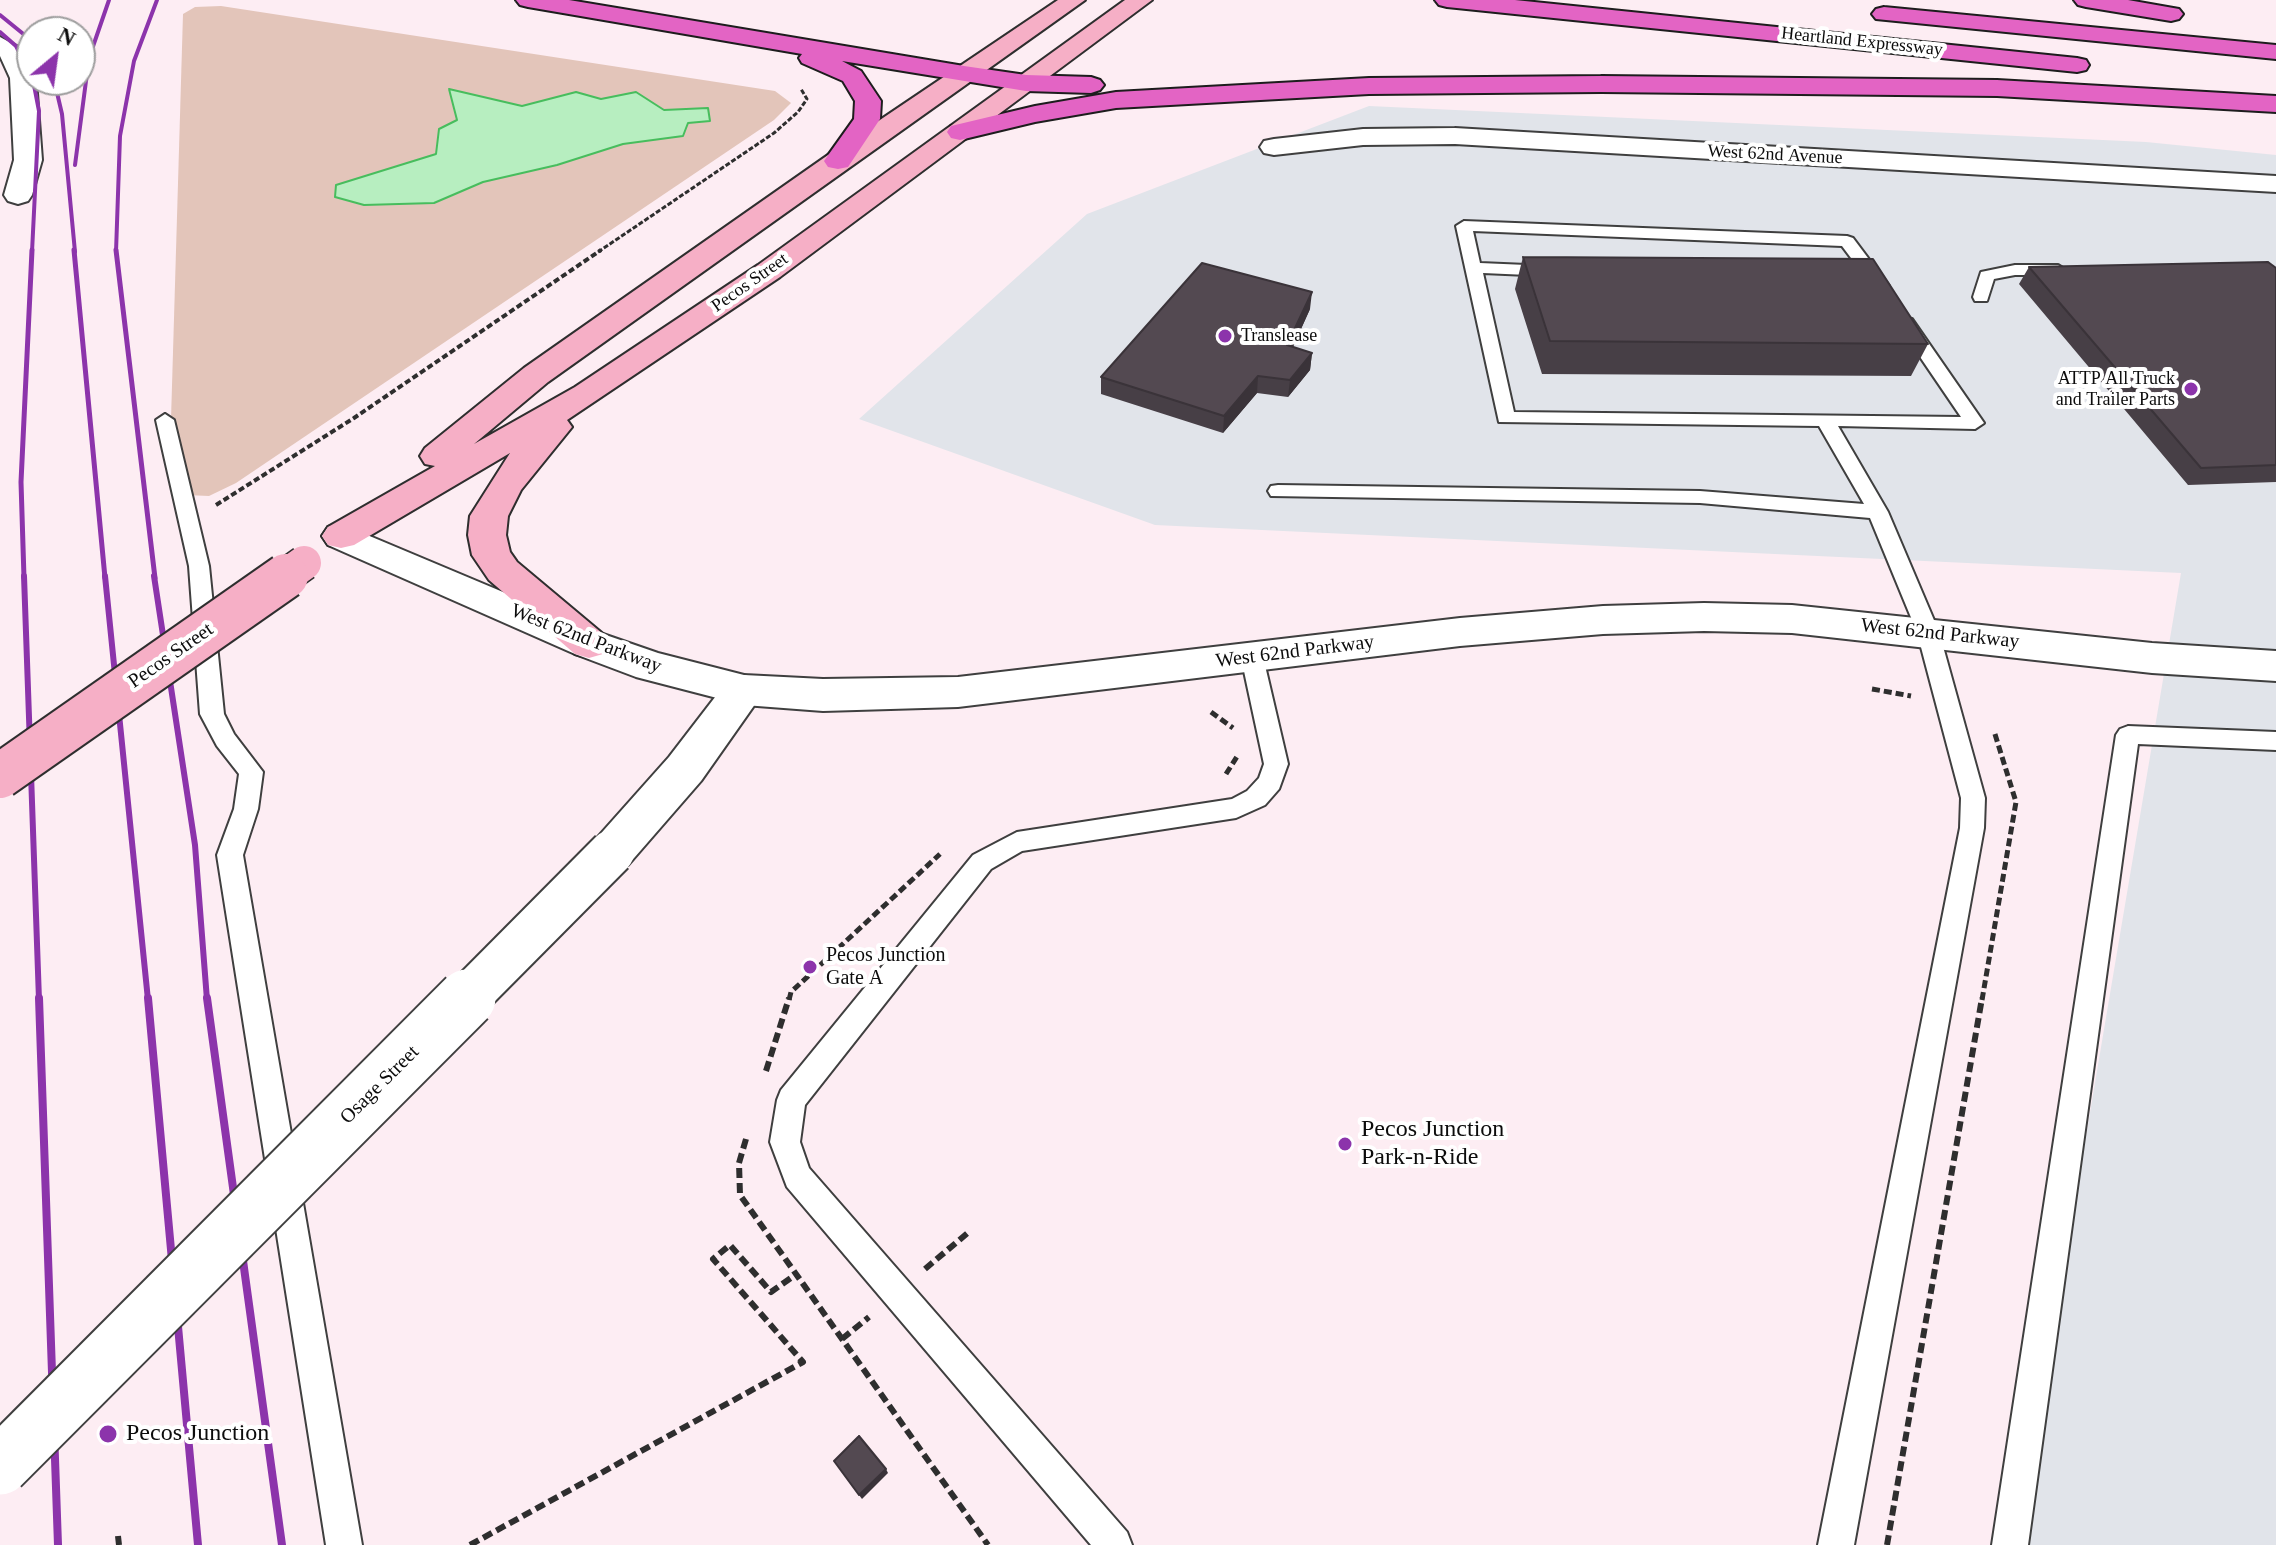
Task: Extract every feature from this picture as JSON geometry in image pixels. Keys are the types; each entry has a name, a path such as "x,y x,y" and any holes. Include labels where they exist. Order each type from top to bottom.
{"highway":[{"path":"528,0 1026,83 1269,89 1509,84 1997,88 2276,104"},
{"name":"Heartland Expressway","path":"1447,0 2107,68"},
{"path":"2086,0 2187,16"},
{"name":"Heartland Expressway","path":"1868,12 2276,52"},
{"path":"720,33 830,64 852,76 862,88 869,110 867,119 838,161"},
{"path":"2169,74 2276,86"},
{"path":"960,132 1035,114 1116,100 1269,89"}],"main road":[{"name":"Pecos Street","path":"0,776 341,536 536,375 838,161 1073,0"},
{"name":"Pecos Street","path":"341,536 587,394 769,271 1140,0"},
{"path":"587,394 511,477 489,516 487,535 491,555 503,571 589,644"}],"street":[{"path":"0,44 11,53 23,78 28,160 18,195"},
{"name":"West 62nd Avenue","path":"1274,147 1363,137 1455,136 2276,184"},
{"name":"West 62nd Parkway","path":"341,536 589,644 651,666 744,690 882,696 958,692 1460,632 1603,620 1704,617 1792,619 2152,658 2276,666"},
{"name":"Osage Street","path":"0,1466 612,852 685,769 744,690"}],"lane":[{"path":"1464,226 1847,241 1975,423 1506,418 1473,268 1464,226"},
{"path":"1473,268 1560,271"},
{"path":"1981,297 1987,276 2015,270 2077,270"},
{"path":"1847,279 1875,279"},
{"path":"165,420 199,566 212,714 225,740 251,772 246,809 230,855 344,1545"},
{"path":"1825,420 1878,512 1928,632 1973,798 1972,828 1836,1545"},
{"path":"1278,491 1700,497 1878,512"},
{"path":"1114,1545 798,1177 785,1142 791,1100 982,862 1017,842 1236,808 1256,798 1270,782 1276,764 1252,657"},
{"path":"2010,1545 2128,735 2276,741"}],"path":[{"path":"188,522 354,418 774,133 798,112 807,99 796,85"},
{"path":"1872,689 1912,696"},
{"path":"470,1545 803,1362 713,1259 730,1245 771,1292 795,1275"},
{"path":"842,1339 988,1545"}],"shaded area":[{"path":"221,6 775,91 791,103 774,120 236,483 209,496 186,495 169,487 183,14 195,7"},
{"path":"449,89 522,106 576,92 601,99 636,92 664,110 708,108 710,121 688,123 683,136 623,144 557,165 483,182 434,203 364,205 335,197 336,185 436,154 439,129 457,120"},
{"path":"1369,106 2146,142 2276,155 2276,1545 2017,1545 2181,573 1155,525 859,419 1087,214"}],"building":[{"path":"1523,257 1873,259 1928,344 1550,341"},
{"name":"ATTP All Truck and Trailer Parts","path":"2268,262 2276,268 2276,465 2201,468 2029,267"},
{"name":"Translease","path":"1202,263 1312,292 1287,345 1312,353 1290,380 1258,376 1224,416 1101,377"},
{"path":"859,1436 886,1469 859,1495 834,1461"}],"railway":[{"path":"75,165 89,58 109,0"},
{"path":"116,250 120,136 134,61 157,0"},
{"path":"0,15 16,28"},
{"path":"0,32 16,46"},
{"path":"32,252 39,111 36,96"},
{"path":"58,96 75,252"},
{"path":"24,578 21,482 32,250"},
{"path":"74,250 105,578"},
{"path":"116,250 155,578"},
{"path":"24,576 39,1000"},
{"path":"105,576 148,1000"},
{"path":"154,576 195,845 207,1000"},
{"path":"39,998 58,1545"},
{"path":"148,998 198,1545"},
{"path":"207,998 282,1545"}],"place":[{"name":"Translease","path":"1225,336"},
{"name":"ATTP All Truck and Trailer Parts","path":"2191,389"},
{"name":"Pecos Junction Gate A","path":"810,967"},
{"name":"Pecos Junction Park-n-Ride","path":"1345,1144"},
{"name":"Pecos Junction","path":"108,1434"}]}
